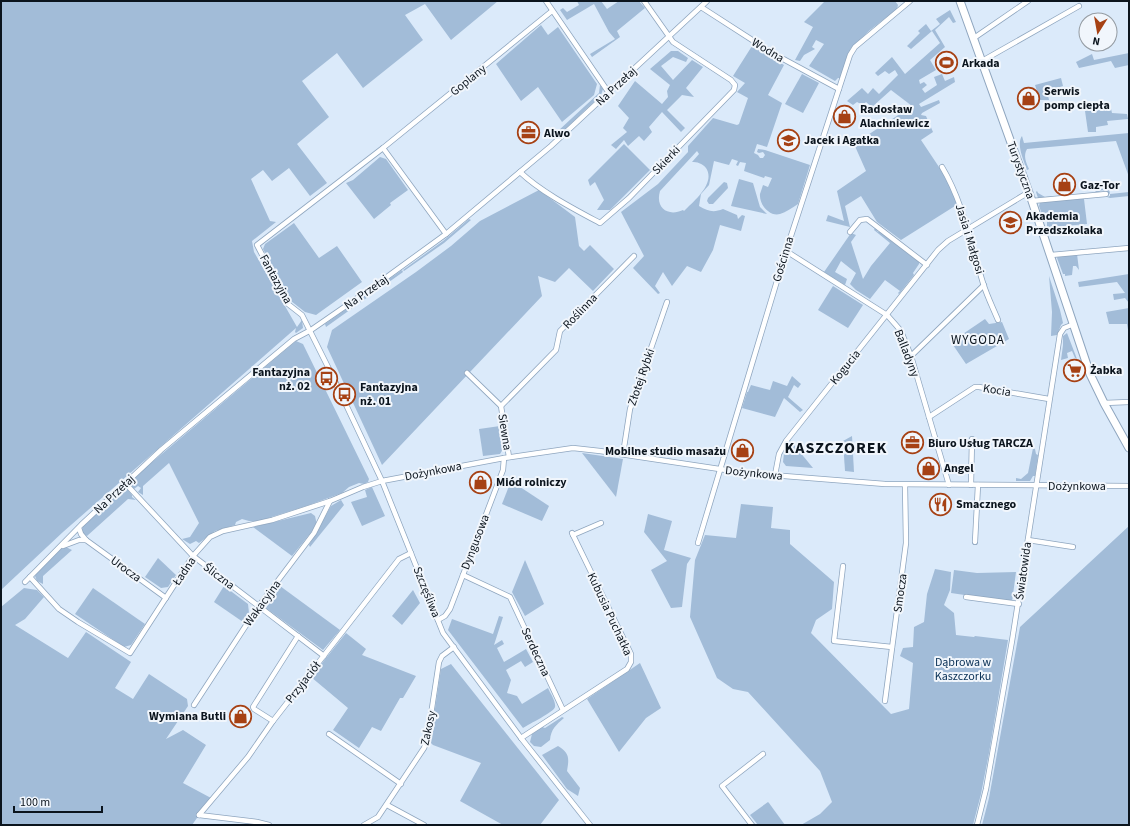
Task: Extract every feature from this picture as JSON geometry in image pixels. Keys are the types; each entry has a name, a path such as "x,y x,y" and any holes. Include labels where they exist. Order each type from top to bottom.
{"main road":[{"name":"Turystyczna","path":"960,1 1051,255 1090,374 1129,448"}],"street":[{"path":"546,1 609,93"},
{"path":"644,1 669,37"},
{"name":"Na Przełaj","path":"25,582 161,450 294,339 311,330 382,281 446,234 520,172 609,93 707,1"},
{"name":"Gościnna","path":"698,543 786,251 850,55 855,47 910,1"},
{"path":"974,38 1028,1"},
{"path":"982,61 1078,6"},
{"name":"Wodna","path":"701,7 774,54 839,89"},
{"name":"Goplany","path":"257,245 383,148 552,11"},
{"name":"Skierki","path":"520,172 526,178 600,223 628,198 735,87 734,82 675,44 669,37"},
{"path":"383,148 446,234"},
{"name":"Jasia i Małgosi","path":"911,356 984,285 951,182 942,167"},
{"name":"Kogucia","path":"775,475 778,459 784,444 943,245 1029,192"},
{"path":"1032,201 1106,194"},
{"path":"850,232 859,220 867,219 927,265"},
{"name":"Fantazyjna","path":"257,245 288,304 302,315 311,330"},
{"path":"1051,255 1129,248"},
{"name":"Balladyny","path":"786,251 887,315 901,331 911,356 949,485"},
{"name":"Roślinna","path":"501,406 556,350 560,331 634,256"},
{"path":"984,285 998,320"},
{"name":"Złotej Rybki","path":"623,454 630,409 668,302"},
{"name":"Światowida","path":"977,825 986,789 1018,604 1060,334 1064,328 1074,324"},
{"name":"Szczęśliwa","path":"311,330 382,481 443,633 521,738 590,825"},
{"name":"Siewna","path":"467,373 501,406 507,458"},
{"name":"Kocia","path":"929,416 975,387 1049,399"},
{"path":"1104,403 1129,402"},
{"path":"971,485 972,439"},
{"name":"Dożynkowa","path":"382,481 507,458 572,448 623,454 746,473 905,485 1129,486"},
{"name":"Dyngusowa","path":"438,620 445,616 449,610 507,458"},
{"name":"Ładna","path":"30,577 59,609 130,653 193,556 207,540 218,533 272,520 330,501 363,487 382,481"},
{"name":"Śliczna","path":"125,484 193,556 324,656"},
{"name":"Smocza","path":"885,701 906,543 905,485"},
{"path":"975,542 978,486"},
{"name":"Wakacyjna","path":"194,705 258,607 310,538 330,501"},
{"name":"Kubusia Puchatka","path":"563,710 627,669 630,664 631,654 572,534 601,523"},
{"name":"Urocza","path":"79,528 81,534 86,540 166,598"},
{"path":"60,547 72,542 86,540"},
{"path":"1028,540 1074,547"},
{"name":"Przyjaciół","path":"269,825 199,816 248,757 273,721 399,559 411,553"},
{"path":"843,566 834,641 892,647"},
{"name":"Serdeczna","path":"463,575 510,597 563,710"},
{"path":"966,597 1018,604"},
{"path":"273,721 253,707 298,636"},
{"name":"Zakosy","path":"364,825 378,817 388,805 428,741 439,662 442,656 454,647"},
{"path":"521,738 563,710"},
{"path":"329,734 401,784"},
{"path":"752,825 721,784 763,754"},
{"path":"388,805 424,825"}],"green space":[{"path":"1,1 498,1 451,40 425,4 405,15 423,40 363,88 337,53 302,81 329,117 297,144 327,183 310,196 289,168 272,181 263,170 251,179 270,221 276,222 252,241 254,252 297,327 302,320 303,328 296,333 296,328 63,532 1,590"},
{"path":"577,1 601,1 607,9 619,1 639,1 645,8 617,31 620,37 592,57 590,54 615,39 609,32 594,4 567,20 560,10 563,8 567,12 579,5"},
{"path":"825,1 895,1 898,5 897,9 870,30 851,48 840,78 835,81 809,66 824,44 816,40 812,47 815,49 804,55 800,61 795,60 813,27 804,22"},
{"path":"950,10 956,22 953,23 949,17 935,30 945,47 930,60 936,70 919,80 920,84 924,82 927,85 922,89 925,93 937,85 934,77 942,74 945,81 954,77 955,82 919,104 921,107 939,100 940,103 921,115 926,116 933,132 921,140 939,167 944,164 941,167 949,182 960,212 957,213 955,206 901,240 877,222 861,196 845,206 850,227 826,221 828,215 844,221 837,191 866,171 854,144 912,106 891,90 872,107 866,102 863,105 857,102 853,105 847,101 862,88 868,94 873,88 879,94 898,75 895,70 889,74 885,71 878,76 875,73 892,57 905,74 940,43 932,31 911,49 907,46 920,33 918,31 926,24 931,31 940,24 936,19"},
{"path":"541,25 548,35 558,27 597,84 594,95 562,122 538,87 521,101 496,64"},
{"path":"752,46 784,65 768,95 782,103 767,147 757,144 754,153 760,158 763,158 765,155 763,152 757,152 758,149 765,150 810,165 798,204 780,214 773,214 769,212 761,202 760,194 763,185 768,187 772,178 765,176 764,178 744,171 746,163 740,162 738,166 736,165 738,161 732,159 729,165 714,161 709,185 701,194 699,206 711,211 723,209 737,215 738,219 742,215 745,216 741,231 720,225 713,250 701,272 687,266 672,286 663,272 655,286 660,293 658,294 633,268 644,256 621,212 658,184 688,152 688,146 713,118 737,125 739,124 748,98 737,92 745,83 733,76","holes":["697,151 699,154 692,162 703,165 706,168 708,174 706,186 698,197 684,211 668,212 664,210 659,202 660,191"]},
{"path":"671,51 678,51 688,58 686,62 673,57 661,66 673,80 692,60 703,67 686,88 694,97 682,95 667,110 685,128 681,132 662,112 649,127 652,132 644,141 639,136 628,146 624,140 616,149 611,145 627,132 623,128 629,118 618,106 635,81 662,104 668,97 667,91 670,85 650,69"},
{"path":"1129,53 1129,65 1115,68 1111,61 1079,68 1076,62 1092,54 1094,60"},
{"path":"802,74 819,83 803,113 785,104"},
{"path":"1061,78 1063,86 1047,91 1049,100 1040,100 1035,85"},
{"path":"600,85 603,89 601,95 561,133 558,131 599,93"},
{"path":"1110,105 1112,113 1127,114 1128,119 1107,121 1108,125 1096,127 1096,132 1088,132 1085,111"},
{"path":"1129,133 1129,177 1116,141 1027,149 1025,157 1029,169 1027,170 1020,148 1020,139 1022,136 1024,143"},
{"path":"624,144 650,170 610,210 597,210 604,200 595,182 590,186 588,180"},
{"path":"380,157 386,159 408,190 390,203 391,205 374,219 346,183 353,180"},
{"path":"739,179 753,183 760,207 767,214 731,206"},
{"path":"724,182 727,183 728,188 713,204 709,204 707,201 708,198"},
{"path":"1109,188 1110,194 1102,190 1098,193 1038,198 1036,192 1037,191 1045,197 1094,193 1098,189"},
{"path":"539,190 575,217 579,246 584,251 590,245 614,269 593,291 569,268 555,282 538,276 542,296 382,465 327,347 332,330 416,272 451,246 480,221"},
{"path":"1129,192 1129,196 1107,197 1110,196 1110,194"},
{"path":"1081,198 1084,199 1087,224 1052,227 1047,229 1047,221 1044,220 1039,206 1040,202"},
{"path":"469,219 471,220 444,243 404,271 403,270 443,241"},
{"path":"294,223 319,258 337,246 362,282 316,315 305,312 291,301 263,249 265,244"},
{"path":"875,228 878,232 919,262 919,264 913,273 914,275 899,294 898,293 900,291 885,280 870,299 850,284 856,273 841,261 835,272 847,279 845,285 824,272 851,233 856,235 851,242 863,279 871,266 890,243 874,230"},
{"path":"1077,254 1079,270 1076,266 1073,266 1072,275 1065,276 1057,258 1058,256"},
{"path":"402,270 403,272 326,327 325,324"},
{"path":"1129,274 1129,303 1125,298 1114,300 1113,294 1125,293 1117,282 1079,287 1078,282"},
{"path":"1049,276 1063,323 1057,335 1051,336 1052,312"},
{"path":"833,286 863,305 848,328 818,310"},
{"path":"1129,308 1129,335 1127,324 1109,324 1106,312"},
{"path":"985,319 989,324 1002,322 1009,339 966,364 951,342"},
{"path":"1067,333 1077,359 1072,351 1067,353 1068,358 1061,360 1063,336"},
{"path":"296,341 303,344 369,479 368,482 364,484 359,483 349,487 342,493 259,521 242,519 236,522 235,525 215,531 199,543 196,541 190,544 182,539 190,537 199,523 169,463 143,486 143,495 138,492 141,488 138,486 134,489 130,485 132,479"},
{"path":"792,376 801,384 798,388 794,385 788,397 803,410 800,412 784,398 775,417 742,408 751,385 770,390 773,381 787,386"},
{"path":"500,426 503,449 500,454 483,456 479,429"},
{"path":"852,436 854,472 845,471 843,441"},
{"path":"790,440 813,468 786,466 783,462 784,453"},
{"path":"1033,448 1038,455 1035,476 1033,476 1030,481 1016,481 1016,478 1021,479 1028,473"},
{"path":"582,453 623,459 616,497"},
{"path":"511,481 549,506 542,521 502,504"},
{"path":"372,487 385,516 362,526 351,502 367,497 365,490"},
{"path":"123,489 127,489 136,500 128,499 87,536 84,534 82,532 83,526"},
{"path":"341,500 344,505 310,547 309,545 331,506"},
{"name":"Dąbrowa w Kaszczorku","path":"741,504 773,507 771,528 790,530 790,544 834,582 832,609 816,620 811,633 891,714 909,709 913,663 900,656 903,648 913,647 914,627 924,622 927,594 935,569 951,572 950,590 944,605 954,613 956,635 1008,640 989,753 973,825 801,825 820,814 832,802 820,771 748,692 733,689 717,678 690,617 695,560 705,535 736,538"},
{"path":"311,513 315,516 317,525 292,556 253,527"},
{"path":"648,514 672,521 664,550 691,558 687,564 682,607 671,608 651,570 667,561 644,532"},
{"path":"1129,526 1129,825 982,825 989,798 1020,627"},
{"path":"66,547 72,550 43,576 43,584 37,581 35,576 37,572 62,548"},
{"path":"158,558 176,575 168,587 161,588 145,577"},
{"path":"525,560 544,604 525,616 512,592"},
{"path":"954,570 977,573 1016,572 1012,602 951,593"},
{"path":"224,586 248,604 249,613 243,622 214,602"},
{"path":"280,586 340,630 323,650 266,608"},
{"path":"24,588 37,590 44,597 25,619 15,625 68,658 86,632 131,662 115,688 133,699 149,674 187,699 188,706 166,739 183,730 206,745 183,783 211,798 192,825 1,825 1,607"},
{"path":"93,588 145,624 131,645 124,647 75,614"},
{"path":"413,590 420,603 402,625 392,616"},
{"path":"499,616 503,617 494,645 502,640 504,644 497,648 504,662 526,649 533,662 525,667 521,661 506,670 511,680 507,693 517,696 522,704 548,688 555,702 554,709 523,728 448,630 452,619 493,634"},
{"path":"346,633 366,649 362,655 416,676 403,698 400,698 381,731 372,727 359,748 333,730 348,708 311,677"},
{"path":"640,663 661,708 646,718 619,752 587,699"},
{"path":"451,664 559,800 540,825 503,825 460,801 481,763 433,745 430,742 441,669"},
{"path":"562,717 564,718 551,733 550,740 541,747 534,746 530,742 532,734"},
{"path":"558,746 567,754 567,771 580,788 578,796 567,789 542,755"},
{"path":"768,802 785,825 758,825 750,815"}],"place":[{"name":"Arkada","path":"946,63"},
{"name":"Serwis pomp ciepła","path":"1028,98"},
{"name":"Radosław Alachniewicz","path":"845,116"},
{"name":"Alwo","path":"529,133"},
{"name":"Jacek i Agatka","path":"789,140"},
{"name":"Gaz-Tor","path":"1065,185"},
{"name":"Akademia Przedszkolaka","path":"1010,223"},
{"name":"Żabka","path":"1074,370"},
{"name":"Fantazyjna nż. 02","path":"326,379"},
{"name":"Fantazyjna nż. 01","path":"345,394"},
{"name":"Biuro Usług TARCZA","path":"913,443"},
{"name":"Mobilne studio masażu","path":"742,451"},
{"name":"Angel","path":"929,468"},
{"name":"Miód rolniczy","path":"480,482"},
{"name":"Smacznego","path":"940,504"},
{"name":"Wymiana Butli","path":"241,716"}],"district":[{"name":"WYGODA","path":"978,339"},
{"name":"KASZCZOREK","path":"836,447"}]}
